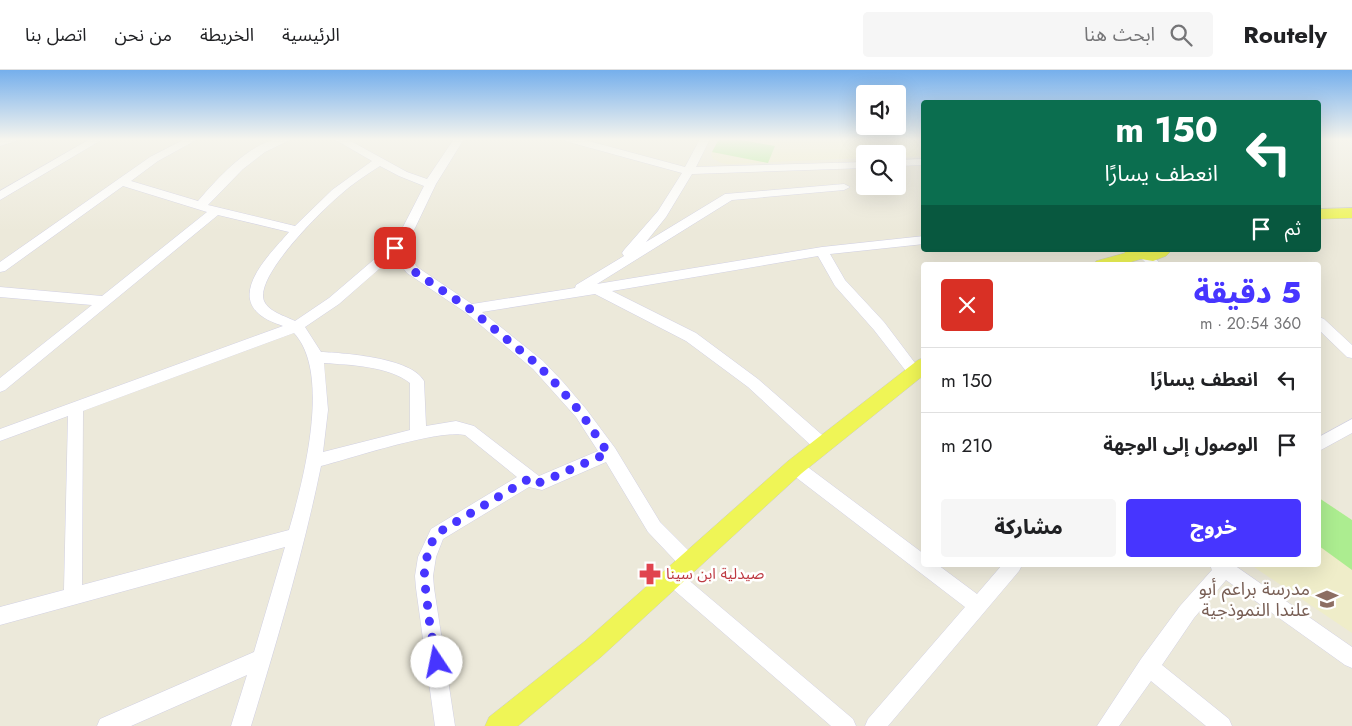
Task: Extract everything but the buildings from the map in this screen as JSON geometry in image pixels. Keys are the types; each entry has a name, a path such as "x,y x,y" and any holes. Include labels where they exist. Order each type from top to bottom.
{"main road":[{"path":"1321,214 1352,213"},
{"path":"1104,262 1112,252"},
{"path":"1118,262 1151,256"},
{"path":"498,726 593,649 795,467 919,368"}],"street":[{"path":"0,196 45,170"},
{"path":"0,268 140,170"},
{"path":"200,206 234,170"},
{"path":"240,726 263,658 315,461 320,384 316,357 309,342 296,327 276,320 265,312 256,301 256,290 259,278 297,230 320,205 340,188 367,170"},
{"path":"396,170 412,178 430,184"},
{"path":"0,435 296,327 327,306 395,248 409,228 430,184 439,170"},
{"path":"679,170 688,172 748,170"},
{"path":"604,274 633,249 651,228 674,199 688,172"},
{"path":"122,182 216,211 297,230"},
{"path":"576,292 729,197 844,187"},
{"path":"0,386 216,211"},
{"path":"470,309 822,251 921,240"},
{"path":"395,248 412,270 470,309 538,365 558,386 581,413 654,527 689,563"},
{"path":"822,251 840,283 919,368"},
{"path":"379,262 412,270"},
{"path":"597,289 691,338 753,383 822,445"},
{"path":"0,292 104,302"},
{"path":"1321,324 1352,353"},
{"path":"316,357 369,363 412,375 417,381 418,434"},
{"path":"73,596 76,407"},
{"path":"1321,444 1352,425"},
{"path":"315,461 418,434 456,427 469,430 536,483 608,453"},
{"path":"795,467 921,563"},
{"path":"445,726 425,588 424,576 427,557 437,534 530,478"},
{"path":"0,616 296,536"},
{"path":"927,567 978,606"},
{"path":"875,726 1011,567"},
{"path":"1107,726 1148,666 1221,567 1352,658"},
{"path":"673,578 846,726"},
{"path":"110,725 263,658"},
{"path":"1148,666 1222,726"}],"shaded area":[{"name":"مدرسة براعم أبو علندا النموذجية","path":"1321,499 1352,520 1352,633 1254,567 1321,567"}],"green space":[{"path":"1321,499 1352,520 1352,570 1321,547"}],"place":[{"name":"صيدلية ابن سينا","path":"650,574"},
{"name":"مدرسة براعم أبو علندا النموذجية","path":"1327,599"}],"route":[{"path":"395,248 412,270 470,309 538,365 581,413 608,453 542,482 536,483 530,478 437,534 427,557 424,576 430,626 437,662"}]}
